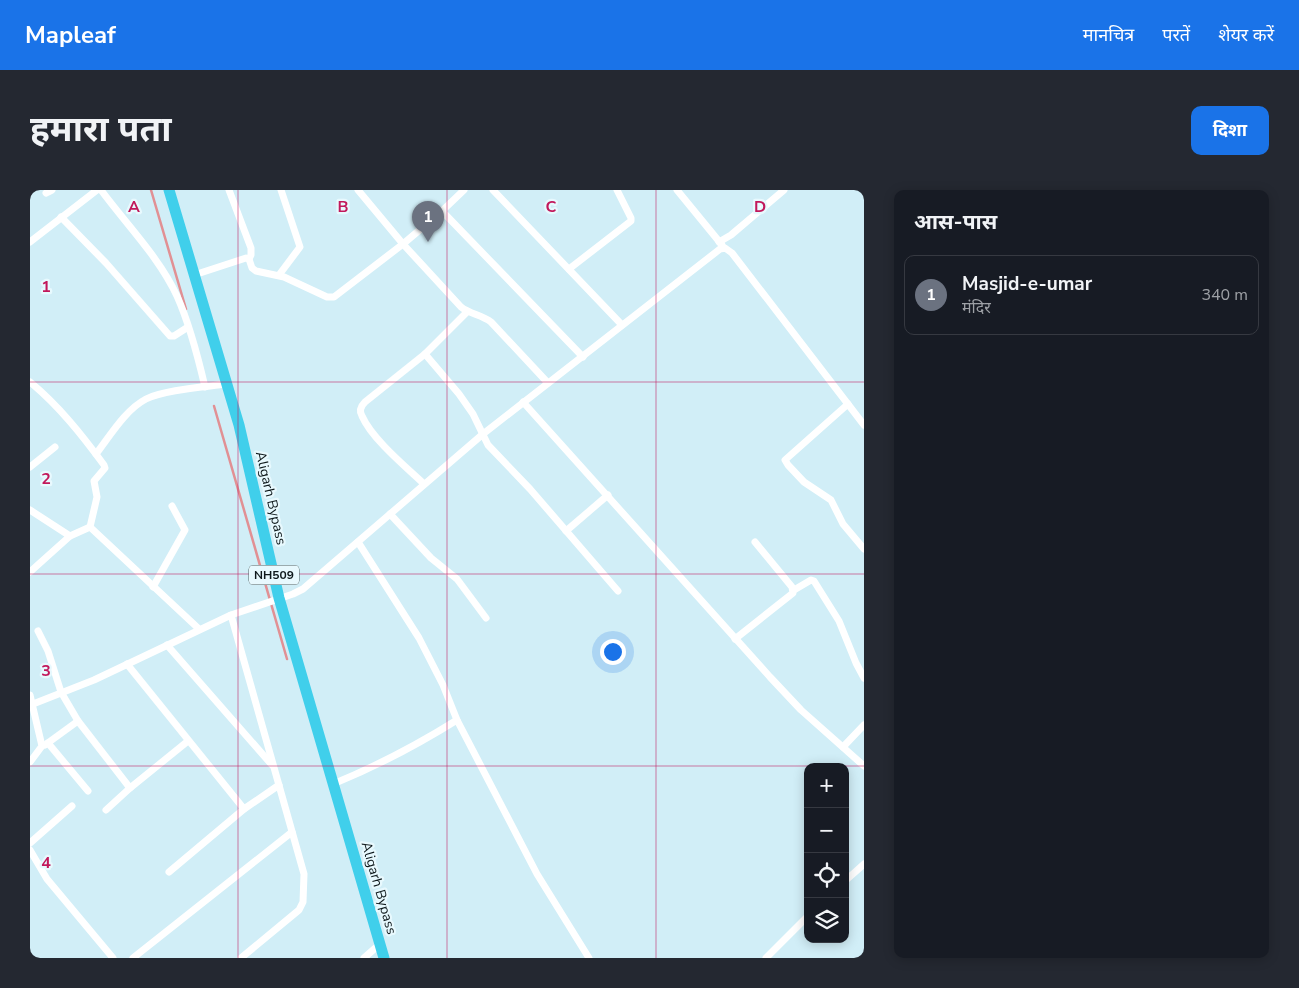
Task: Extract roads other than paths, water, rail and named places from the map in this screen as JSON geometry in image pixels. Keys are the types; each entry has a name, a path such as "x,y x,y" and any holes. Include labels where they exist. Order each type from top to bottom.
{"highway":[{"name":"Aligarh Bypass","path":"169,190 239,426 277,598 334,784 384,958"}],"street":[{"path":"30,242 97,190"},
{"path":"101,190 158,264 176,293 197,355 205,387"},
{"path":"229,190 251,248 252,255 249,259 253,270 279,275 327,297 334,297 402,244 464,190"},
{"path":"279,275 300,246 281,190"},
{"path":"358,190 402,244 467,312 486,318 491,322 548,383"},
{"path":"493,190 622,325"},
{"path":"569,269 631,221 617,190"},
{"path":"677,190 721,245 729,249 864,425"},
{"path":"32,704 94,680 232,614 303,589 483,434 583,357 721,245 784,190"},
{"path":"442,211 583,357"},
{"path":"61,218 106,262 170,336 174,336 188,327"},
{"path":"194,275 246,258 249,259"},
{"path":"424,484 381,442 370,429 360,410 364,402 425,354 467,312"},
{"path":"425,354 474,414 488,445 530,489 618,591"},
{"path":"30,382 53,401 66,415 105,466 94,481 98,497 90,527"},
{"path":"96,454 125,416 146,399 158,394 226,384"},
{"path":"524,402 801,710 864,766"},
{"path":"848,404 785,460 788,466 804,482 831,500 843,524 864,549"},
{"path":"30,467 55,447"},
{"path":"566,531 608,495"},
{"path":"154,587 185,530 184,525 172,506"},
{"path":"30,510 70,536"},
{"path":"390,514 431,558 457,579 486,618"},
{"path":"30,572 70,536 90,527"},
{"path":"90,527 199,629"},
{"path":"358,542 419,638 457,720 537,874 589,958"},
{"path":"756,542 794,590"},
{"path":"735,638 792,595 794,590 810,580 814,581 839,621 864,678"},
{"path":"232,614 304,874 302,906 241,958"},
{"path":"38,631 48,651 61,692 78,721 130,788"},
{"path":"167,645 273,766"},
{"path":"127,664 244,809"},
{"path":"30,695 45,744 88,791"},
{"path":"334,784 409,749 457,720"},
{"path":"30,762 45,744 78,721"},
{"path":"843,747 864,724"},
{"path":"106,810 188,741"},
{"path":"169,872 244,809 279,785"},
{"path":"30,844 72,806"},
{"path":"133,958 292,832"},
{"path":"30,850 47,879 114,958"},
{"path":"849,877 864,864"},
{"path":"767,958 804,920"},
{"path":"364,958 380,944"}],"waterway":[{"path":"151,190 186,309"},
{"path":"214,406 287,659"}],"place":[{"name":"Masjid-e-umar","path":"428,242"}]}
